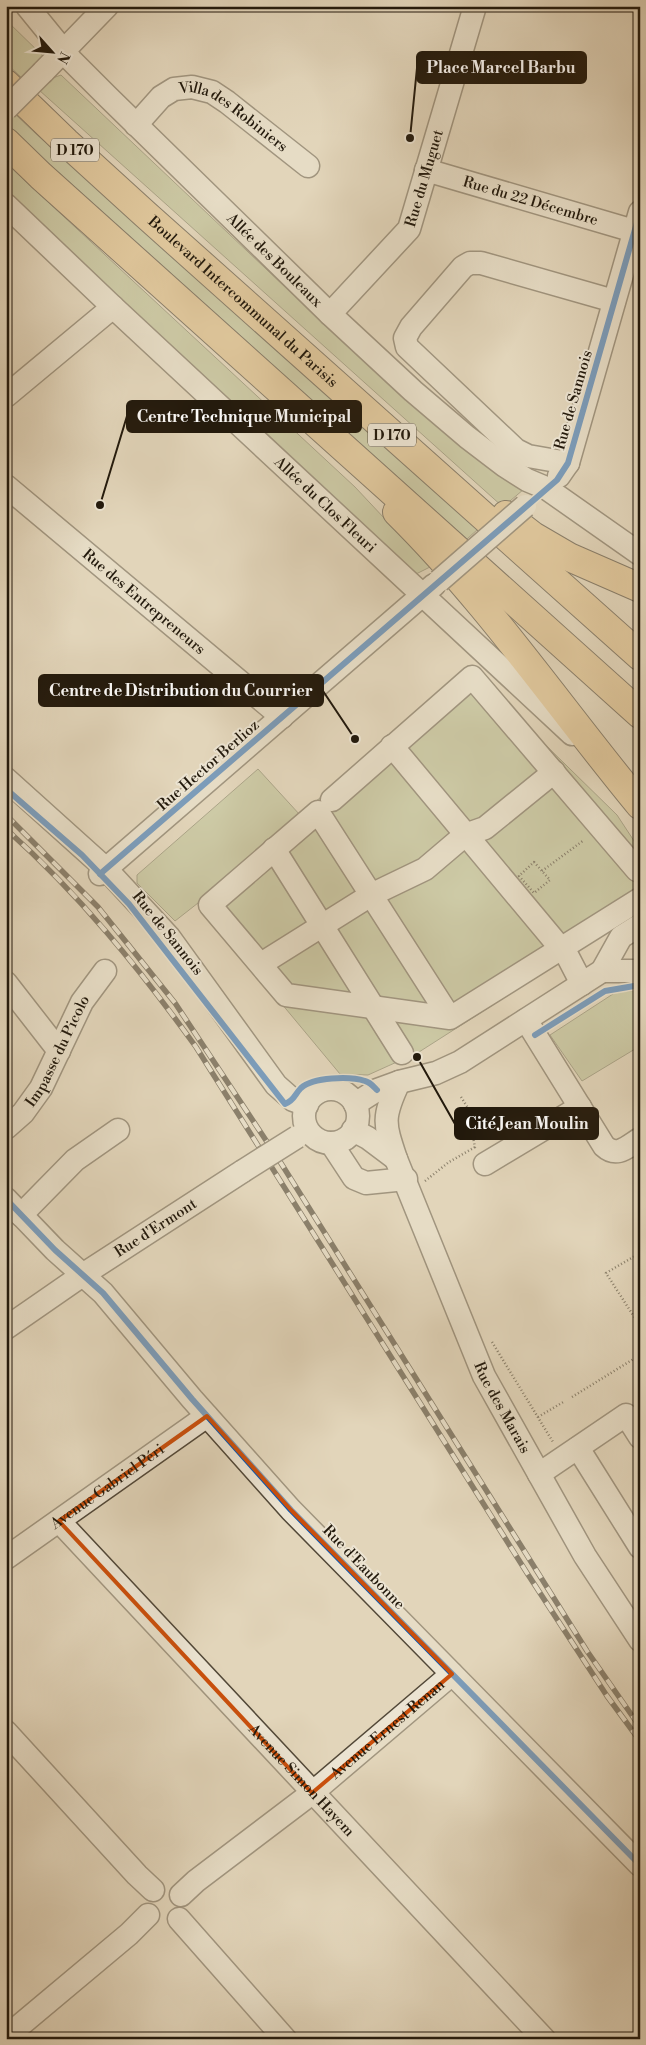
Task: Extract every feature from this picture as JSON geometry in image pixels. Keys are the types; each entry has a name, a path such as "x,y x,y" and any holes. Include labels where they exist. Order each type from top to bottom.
{"main road":[{"name":"Boulevard Intercommunal du Parisis","path":"6,84 145,214 640,656"},
{"name":"D 170","path":"6,142 41,176 640,714"},
{"path":"145,214 479,494 533,536 569,556 640,588"},
{"path":"224,340 432,546 518,648 609,767"},
{"name":"Allée du Clos Fleuri","path":"609,767 640,805"}],"street":[{"name":"Allée des Bouleaux","path":"27,6 72,60 136,125 330,314 413,391 467,437 505,466 527,480 546,488 640,554"},
{"path":"6,109 106,6"},
{"name":"Rue du Muguet","path":"330,314 408,229 475,6"},
{"name":"Villa des Robiniers","path":"136,125 161,97 174,90 192,86 212,92 227,102 308,166"},
{"name":"Rue du 22 Décembre","path":"426,170 637,222"},
{"name":"Allée du Clos Fleuri","path":"6,205 422,595 609,767"},
{"name":"Rue de Sannois","path":"422,595 557,480 568,463 637,222"},
{"path":"568,463 528,456 516,450 407,347 405,338 411,327 463,267 470,263 481,263 614,301"},
{"path":"6,396 113,307"},
{"name":"Rue des Entrepreneurs","path":"6,486 282,717"},
{"name":"Rue Hector Berlioz","path":"103,872 422,595"},
{"path":"332,800 472,677 637,870"},
{"path":"392,746 568,957 582,984"},
{"path":"260,964 371,895 425,869 465,835 485,828 554,772"},
{"name":"Rue de Sannois","path":"6,779 169,937 276,1085 294,1100 307,1105"},
{"path":"450,1018 318,812 210,905 286,995 450,1018 640,899"},
{"path":"274,849 402,1053"},
{"path":"355,1105 377,1090 399,1082 436,1073 460,1062 602,971 621,937 640,925"},
{"name":"Impasse du Picolo","path":"6,1128 23,1113 41,1088 82,1002 105,971"},
{"path":"602,971 640,971"},
{"path":"6,983 59,1051"},
{"path":"526,1020 604,1146 610,1151 619,1152 640,1139"},
{"name":"Rue des Marais","path":"399,1082 389,1104 386,1127 404,1177 484,1376 585,1556 640,1640"},
{"path":"355,1105 358,1114 354,1130 348,1137 331,1143 302,1133 304,1113 307,1105 318,1093 326,1090 343,1092 355,1105 386,1127"},
{"path":"480,1155 580,1107"},
{"path":"14,1207 118,1130"},
{"path":"354,1130 368,1138 404,1177"},
{"name":"Rue d'Ermont","path":"6,1328 84,1274 302,1133"},
{"path":"331,1143 354,1178 366,1183 404,1177"},
{"name":"Rue d'Eaubonne","path":"14,1207 55,1250 103,1293 207,1416 291,1510 640,1865"},
{"path":"539,1474 626,1415 640,1437"},
{"name":"Avenue Gabriel Péri","path":"6,1558 207,1416"},
{"path":"570,1453 636,1534"},
{"name":"Avenue Simon Hayem","path":"59,1522 544,2039"},
{"name":"Avenue Ernest Renan","path":"181,1895 196,1881 312,1793 452,1674"},
{"path":"6,1732 153,1890"},
{"path":"159,1887 171,1887 181,1895 184,1908 179,1920 162,1925 148,1915 147,1899 153,1890 159,1887"},
{"path":"13,2036 148,1915"},
{"path":"179,1920 285,2039"}],"path":[{"path":"542,871 584,840"},
{"path":"534,862 542,871 550,880 534,894 519,876 534,862"},
{"path":"404,1177 449,1162 480,1155 468,1108 461,1097"},
{"path":"640,1253 606,1273 640,1326"},
{"path":"491,1341 538,1416 570,1453"},
{"path":"572,1397 640,1355"},
{"path":"538,1416 565,1401"}],"highlighted area":[{"path":"207,1416 291,1510 452,1674 312,1793 59,1521"}],"green space":[{"path":"6,20 45,58 23,79 6,63"},
{"path":"61,75 284,286 428,414 524,489 503,507 39,90 50,79"},
{"path":"15,114 478,529 467,539 6,125"},
{"path":"6,163 355,487 430,567 414,575 6,191"},
{"path":"469,670 617,815 640,850 640,911 419,1052 368,1075 340,1074 198,903 175,921 137,883 137,875 258,769 300,815"},
{"path":"640,990 640,1046 582,1081 550,1035 616,992"}],"railway":[{"path":"6,815 98,907 175,1003 279,1160 587,1651 640,1727"},
{"path":"6,829 58,879 107,933 153,989 196,1047 527,1573 607,1696 640,1741"}],"cycle path":[{"path":"100,874 557,480 568,463 640,212"},
{"path":"6,789 82,855 129,904 285,1104 291,1101 301,1088 307,1084 332,1078 358,1079 369,1082 377,1090"},
{"path":"535,1035 605,991 640,985"},
{"path":"6,1199 55,1250 103,1293 192,1399 291,1510 640,1865"}],"place":[{"name":"Place Marcel Barbu","path":"410,138"},
{"name":"Centre Technique Municipal","path":"100,505"},
{"name":"Centre de Distribution du Courrier","path":"355,739"},
{"name":"Cité Jean Moulin","path":"417,1057"}]}
